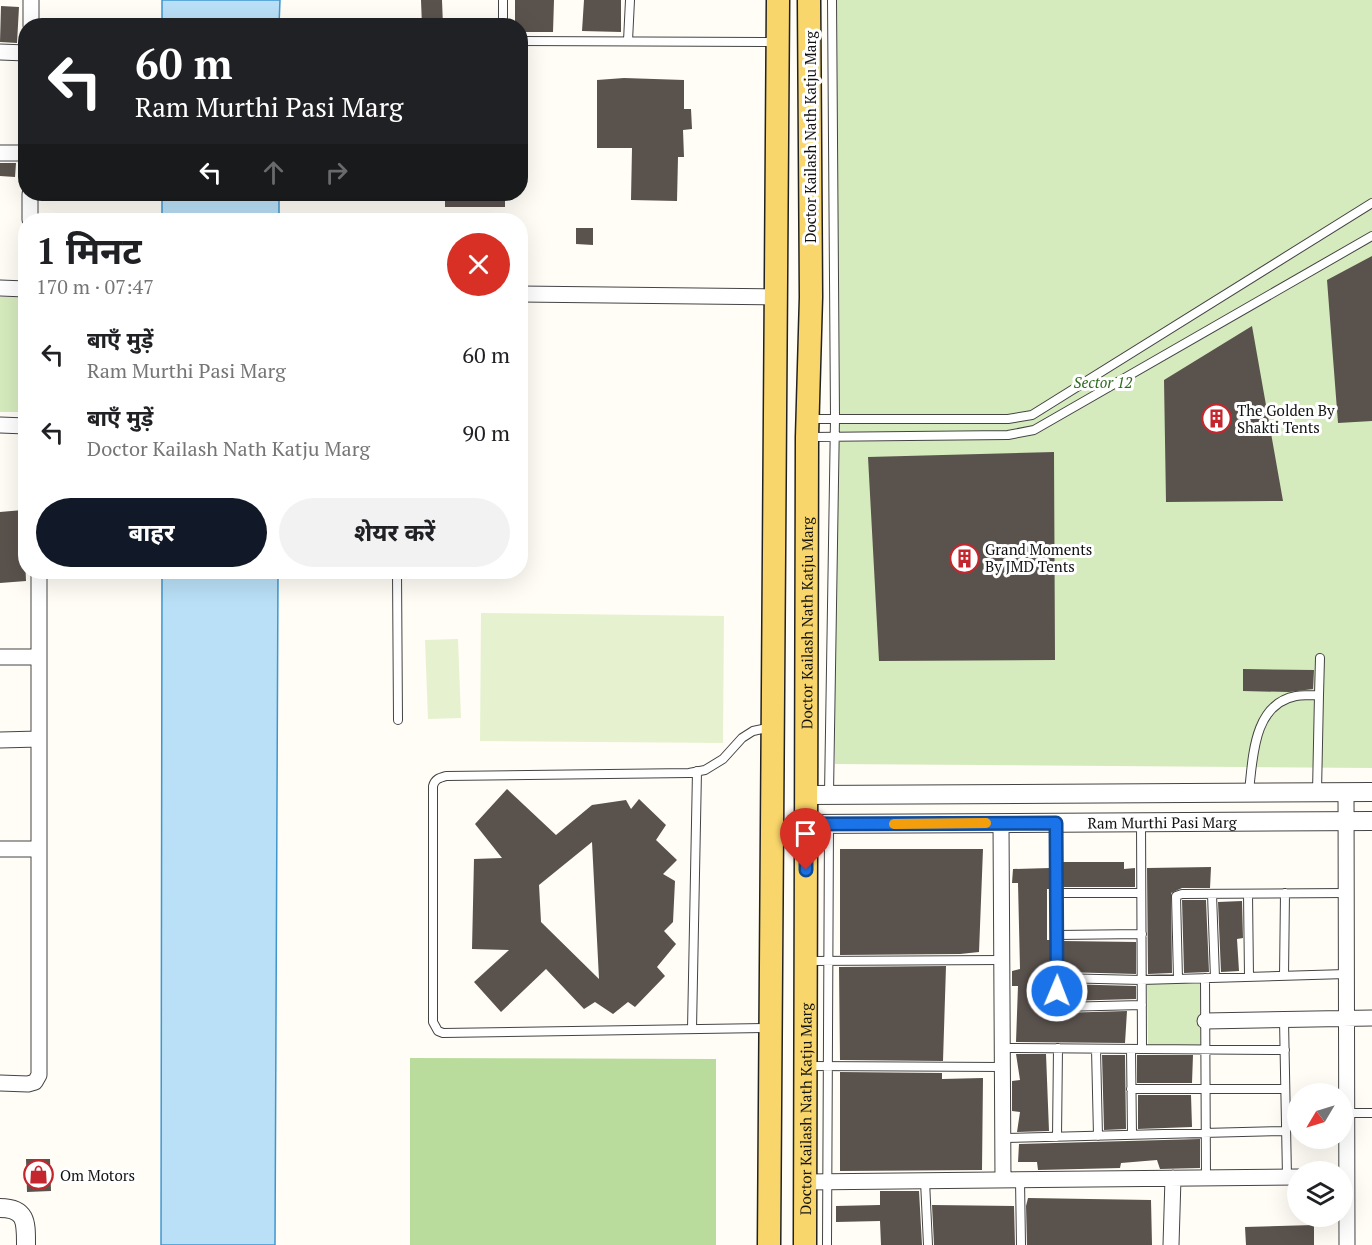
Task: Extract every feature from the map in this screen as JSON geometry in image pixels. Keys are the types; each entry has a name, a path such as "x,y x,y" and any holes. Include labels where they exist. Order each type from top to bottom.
{"main road":[{"path":"769,1245 778,0"},
{"name":"Doctor Kailash Nath Katju Marg","path":"805,1245 805,1182 816,1066 816,961 806,824 811,297 809,0"},
{"path":"774,506 808,506"}],"street":[{"path":"31,0 31,18"},
{"path":"0,52 18,53"},
{"path":"0,153 18,153"},
{"path":"0,288 18,289"},
{"path":"528,294 777,297"},
{"path":"0,425 18,426"},
{"path":"0,1083 28,1084 35,1082 39,1076 39,579"},
{"path":"0,657 39,657"},
{"path":"0,740 39,739"},
{"path":"1346,792 1347,1083"},
{"name":"Ram Murthi Pasi Marg","path":"806,795 1372,792"},
{"name":"Ram Murthi Pasi Marg","path":"806,824 1372,821"},
{"path":"1000,823 1004,1180"},
{"path":"0,849 38,849"},
{"path":"1205,1021 1372,1018"},
{"path":"805,1182 1287,1177"},
{"path":"1171,1245 1173,1178"},
{"path":"0,1208 10,1208 21,1214 26,1225 26,1245"},
{"path":"1346,1227 1347,1245"}],"lane":[{"path":"503,0 503,18"},
{"path":"628,42 630,0"},
{"path":"829,795 835,437 832,0"},
{"path":"528,41 778,42"},
{"path":"808,428 835,418 1008,419 1032,415 1372,202"},
{"path":"808,428 835,437 1008,435 1034,430 1372,236"},
{"path":"397,579 398,720"},
{"path":"1317,792 1320,658"},
{"path":"1249,793 1258,729 1269,711 1294,696 1319,695"},
{"path":"771,1028 443,1033 438,1031 433,1022 433,786 439,778 446,776 705,770 723,759 741,738 753,731 773,726"},
{"path":"692,1029 697,771"},
{"path":"1141,822 1142,1049"},
{"path":"1056,823 1056,1004 1059,1007 1142,1005"},
{"path":"829,824 816,961 1002,960"},
{"path":"1057,893 1141,893"},
{"path":"1284,976 1285,893"},
{"path":"1178,979 1176,896 1182,894 1346,893"},
{"path":"1212,894 1215,978"},
{"path":"1248,894 1249,977"},
{"path":"1057,935 1142,934"},
{"path":"1057,978 1142,980 1346,974"},
{"path":"1204,978 1206,1178"},
{"path":"1284,1020 1286,1131 1290,1161"},
{"path":"1002,1048 1285,1050"},
{"path":"1057,1137 1058,1048"},
{"path":"1096,1048 1098,1136"},
{"path":"1131,1049 1132,1135"},
{"path":"827,1245 828,1182 816,1066 1003,1067"},
{"path":"1131,1089 1285,1089"},
{"path":"1353,1113 1372,1113"},
{"path":"1003,1138 1286,1131"},
{"path":"1020,1180 1021,1245"},
{"path":"926,1181 928,1245"}],"green space":[{"name":"Sector 12","path":"835,0 1372,0 1372,768 835,764"},
{"path":"0,297 18,297 18,412 0,412"},
{"path":"481,613 724,616 723,743 480,741"},
{"path":"458,639 461,718 428,719 425,640"},
{"path":"1200,980 1201,1045 1148,1046 1147,981"},
{"path":"410,1058 716,1059 716,1245 410,1245"}],"water":[{"path":"162,0 280,0 279,18 162,18"},
{"path":"162,201 279,201 279,213 162,213"},
{"path":"162,579 278,579 275,1245 161,1245"}],"building":[{"path":"421,0 442,0 443,18 422,18"},
{"path":"515,0 554,0 553,32 528,32 528,18 515,18"},
{"path":"584,0 621,0 621,32 582,31"},
{"path":"1,6 19,7 17,43 0,42"},
{"path":"624,78 684,80 684,109 691,109 692,129 683,130 684,157 678,157 677,201 631,200 632,148 597,148 597,80"},
{"path":"0,163 16,163 15,177 0,176"},
{"path":"445,201 505,201 505,207 445,207"},
{"path":"576,228 593,228 593,245 576,244"},
{"path":"1372,256 1372,421 1338,423 1327,280"},
{"name":"The Golden By Shakti Tents","path":"1252,326 1283,501 1166,502 1164,380"},
{"name":"Grand Moments By JMD Tents","path":"1054,452 1055,660 879,661 868,457"},
{"path":"18,510 18,579 26,579 26,581 0,583 0,512"},
{"path":"1243,669 1314,670 1313,689 1289,692 1243,691"},
{"path":"507,789 556,835 592,805 626,800 631,809 639,799 666,825 656,840 677,860 663,874 675,881 673,922 664,931 676,944 657,967 665,976 635,1007 628,1002 613,1014 595,1002 584,1009 546,969 501,1012 474,982 509,950 472,949 474,859 502,858 475,824","holes":["592,842 599,979 541,922 539,885"]},
{"path":"840,849 983,849 979,952 840,955"},
{"path":"1062,862 1124,862 1124,869 1135,868 1135,887 1062,887"},
{"path":"1211,867 1210,888 1182,888 1171,893 1172,973 1148,974 1147,868"},
{"path":"1050,868 1050,889 1047,889 1047,940 1051,940 1052,1009 1059,1013 1127,1011 1125,1043 1016,1042 1018,986 1012,986 1012,971 1020,969 1018,883 1012,883 1013,869"},
{"path":"1182,900 1206,900 1209,972 1184,973"},
{"path":"1242,901 1243,938 1237,939 1239,971 1221,972 1218,902"},
{"path":"1063,941 1136,942 1136,974 1063,972"},
{"path":"946,966 943,1061 840,1060 839,967"},
{"path":"1063,984 1136,986 1136,999 1063,1001"},
{"path":"1016,1054 1046,1054 1049,1131 1017,1132 1020,1112 1012,1111 1012,1081 1020,1080"},
{"path":"1102,1055 1125,1055 1126,1129 1104,1130"},
{"path":"1137,1055 1193,1055 1192,1083 1137,1083"},
{"path":"840,1072 942,1073 942,1079 983,1078 982,1170 840,1171"},
{"path":"1138,1095 1191,1095 1192,1127 1138,1129"},
{"path":"1200,1139 1200,1168 1160,1169 1157,1160 1121,1163 1120,1168 1038,1170 1037,1162 1018,1162 1019,1144"},
{"path":"26,1159 50,1159 51,1191 27,1192"},
{"path":"880,1191 919,1191 922,1245 881,1245 880,1221 836,1222 836,1206 880,1205"},
{"path":"1028,1198 1151,1200 1152,1245 1027,1245 1026,1206"},
{"path":"932,1205 1014,1206 1015,1245 934,1245"},
{"path":"1245,1227 1314,1227 1314,1245 1246,1245"}],"slow traffic":[{"path":"894,824 986,823"}],"place":[{"name":"The Golden By Shakti Tents","path":"1216,419"},
{"name":"Grand Moments By JMD Tents","path":"964,558"},
{"name":"Om Motors","path":"39,1175"}],"route":[{"path":"806,870 806,824 1056,823 1057,991"}]}
